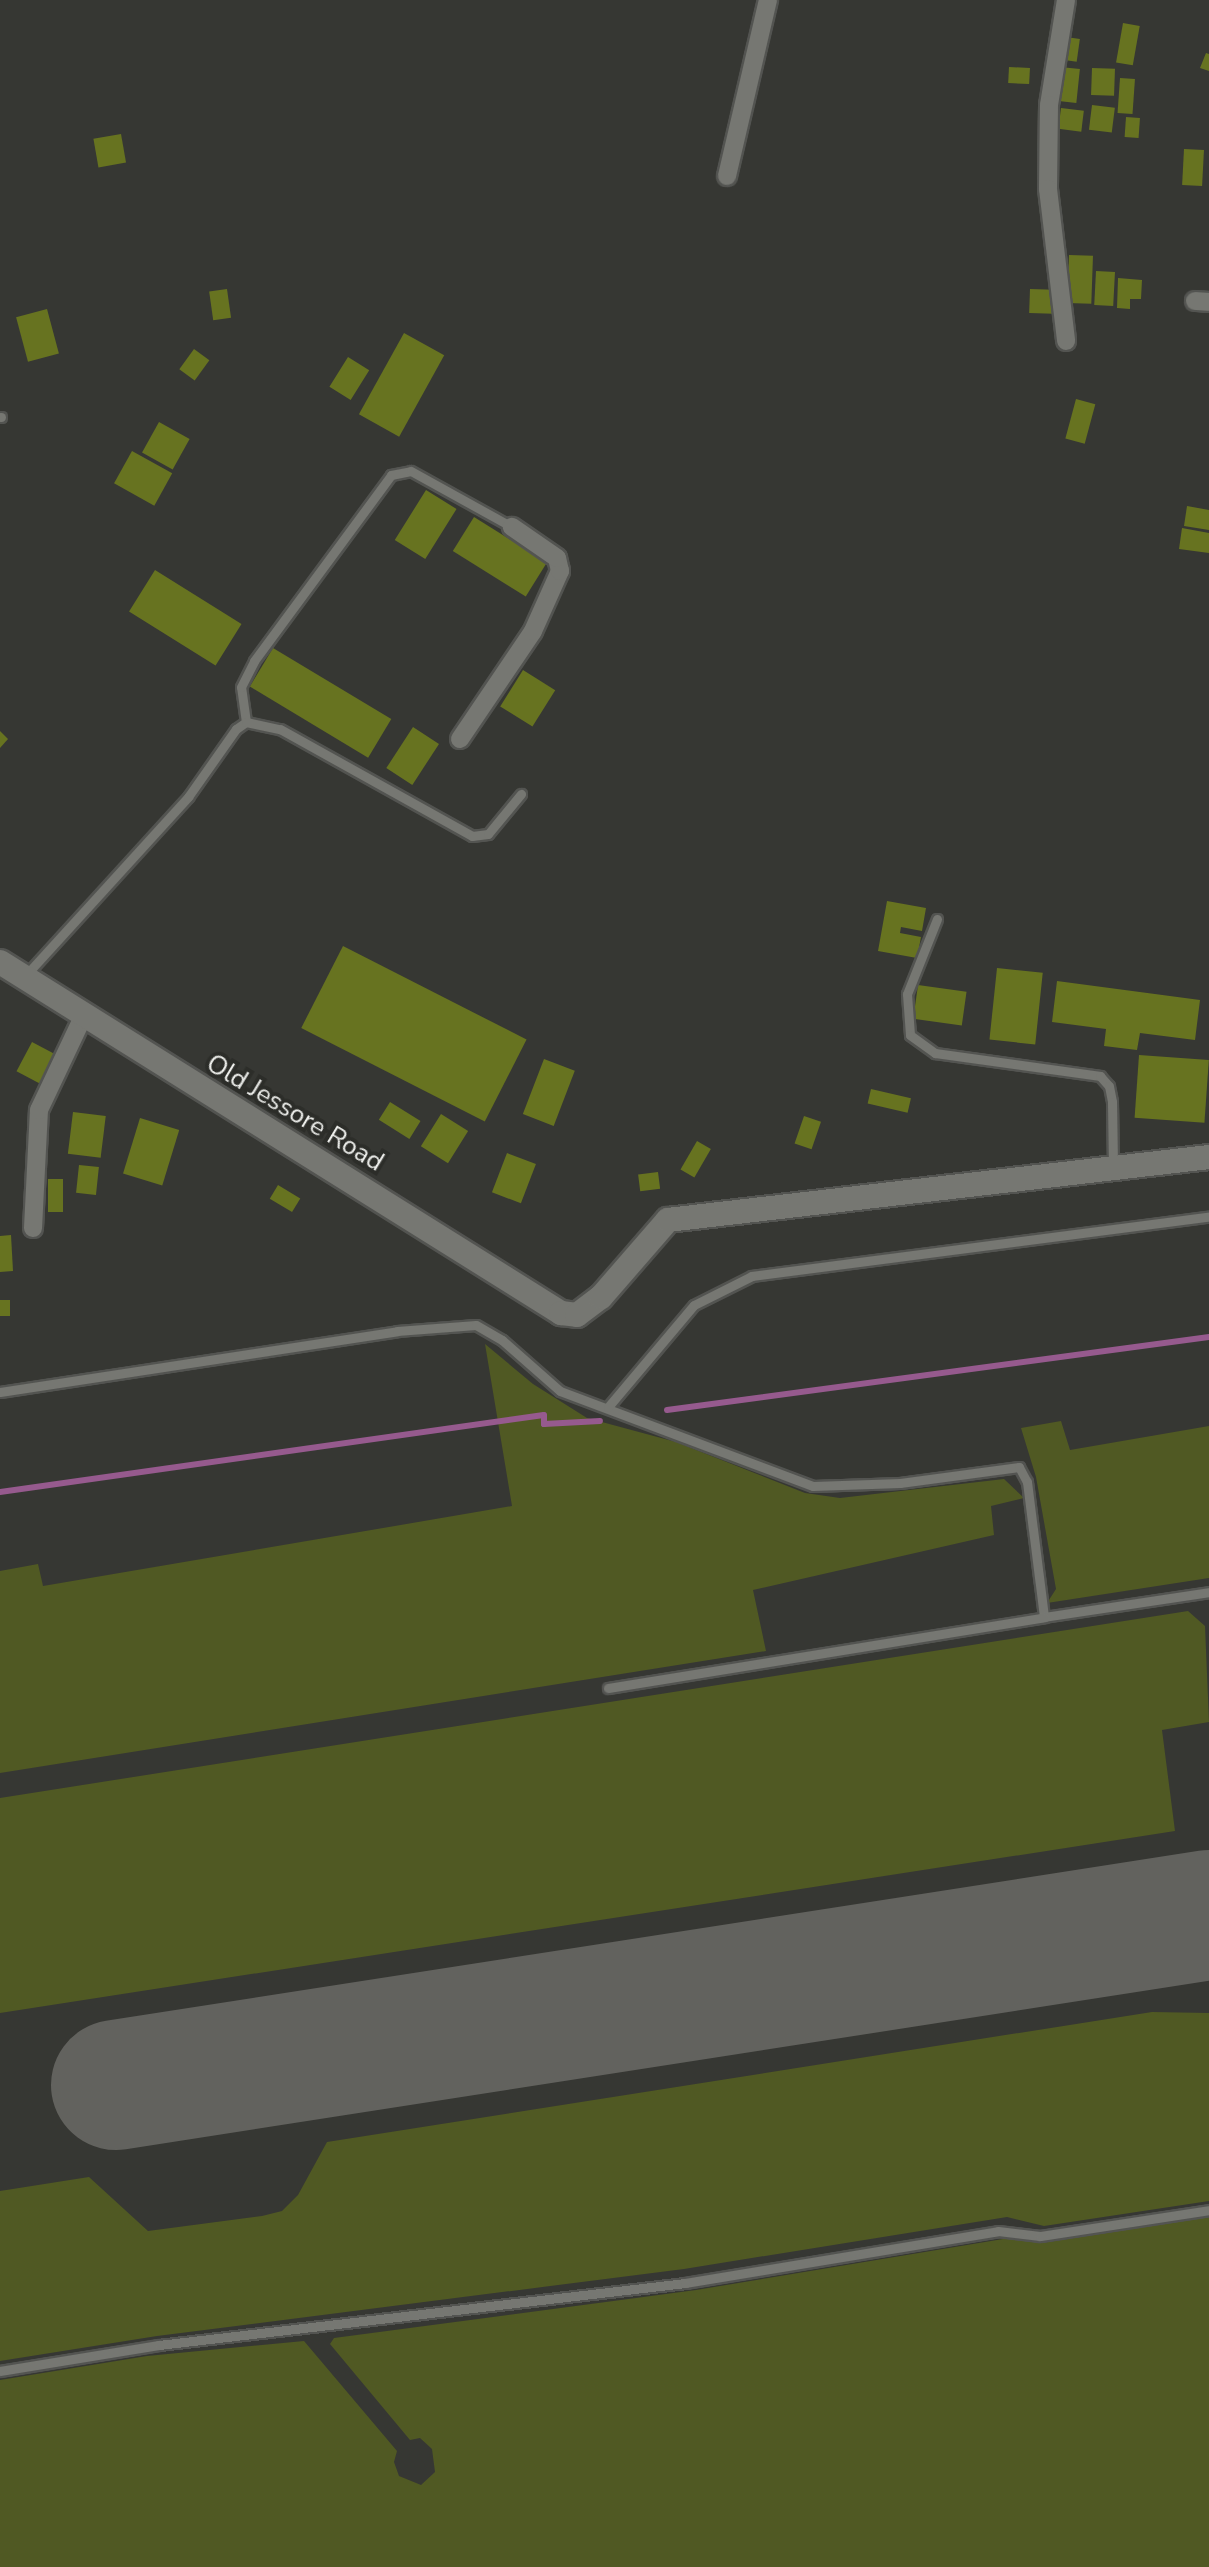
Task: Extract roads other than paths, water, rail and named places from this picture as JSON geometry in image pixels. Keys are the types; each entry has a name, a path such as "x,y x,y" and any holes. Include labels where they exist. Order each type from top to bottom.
{"street":[{"path":"727,176 768,0"},
{"path":"1066,0 1049,105 1048,189 1066,341"},
{"path":"460,739 533,631 560,571 557,558 512,527"},
{"name":"Old Jessore Road","path":"0,962 561,1313 577,1315 601,1297 668,1220 1113,1169"},
{"path":"33,1228 39,1110 84,1015"},
{"path":"1113,1169 1209,1157"}],"lane":[{"path":"246,722 241,687 254,661 391,475 411,471 512,527"},
{"path":"24,977 188,797 236,729 246,722 280,729 472,836 488,834 521,794"},
{"path":"937,919 907,994 910,1035 935,1053 1100,1076 1109,1086 1112,1102 1113,1169"},
{"path":"608,1407 694,1305 752,1276 1209,1217"},
{"path":"0,1392 397,1331 476,1325 502,1340 560,1391 813,1486 900,1483 1019,1467 1027,1482 1044,1617"},
{"path":"608,1688 1209,1592"},
{"path":"0,2371 159,2345 685,2283 998,2231 1040,2236 1209,2210"}],"waterway":[{"path":"667,1410 1209,1337"},
{"path":"0,1492 544,1415 544,1424 600,1421"}]}
